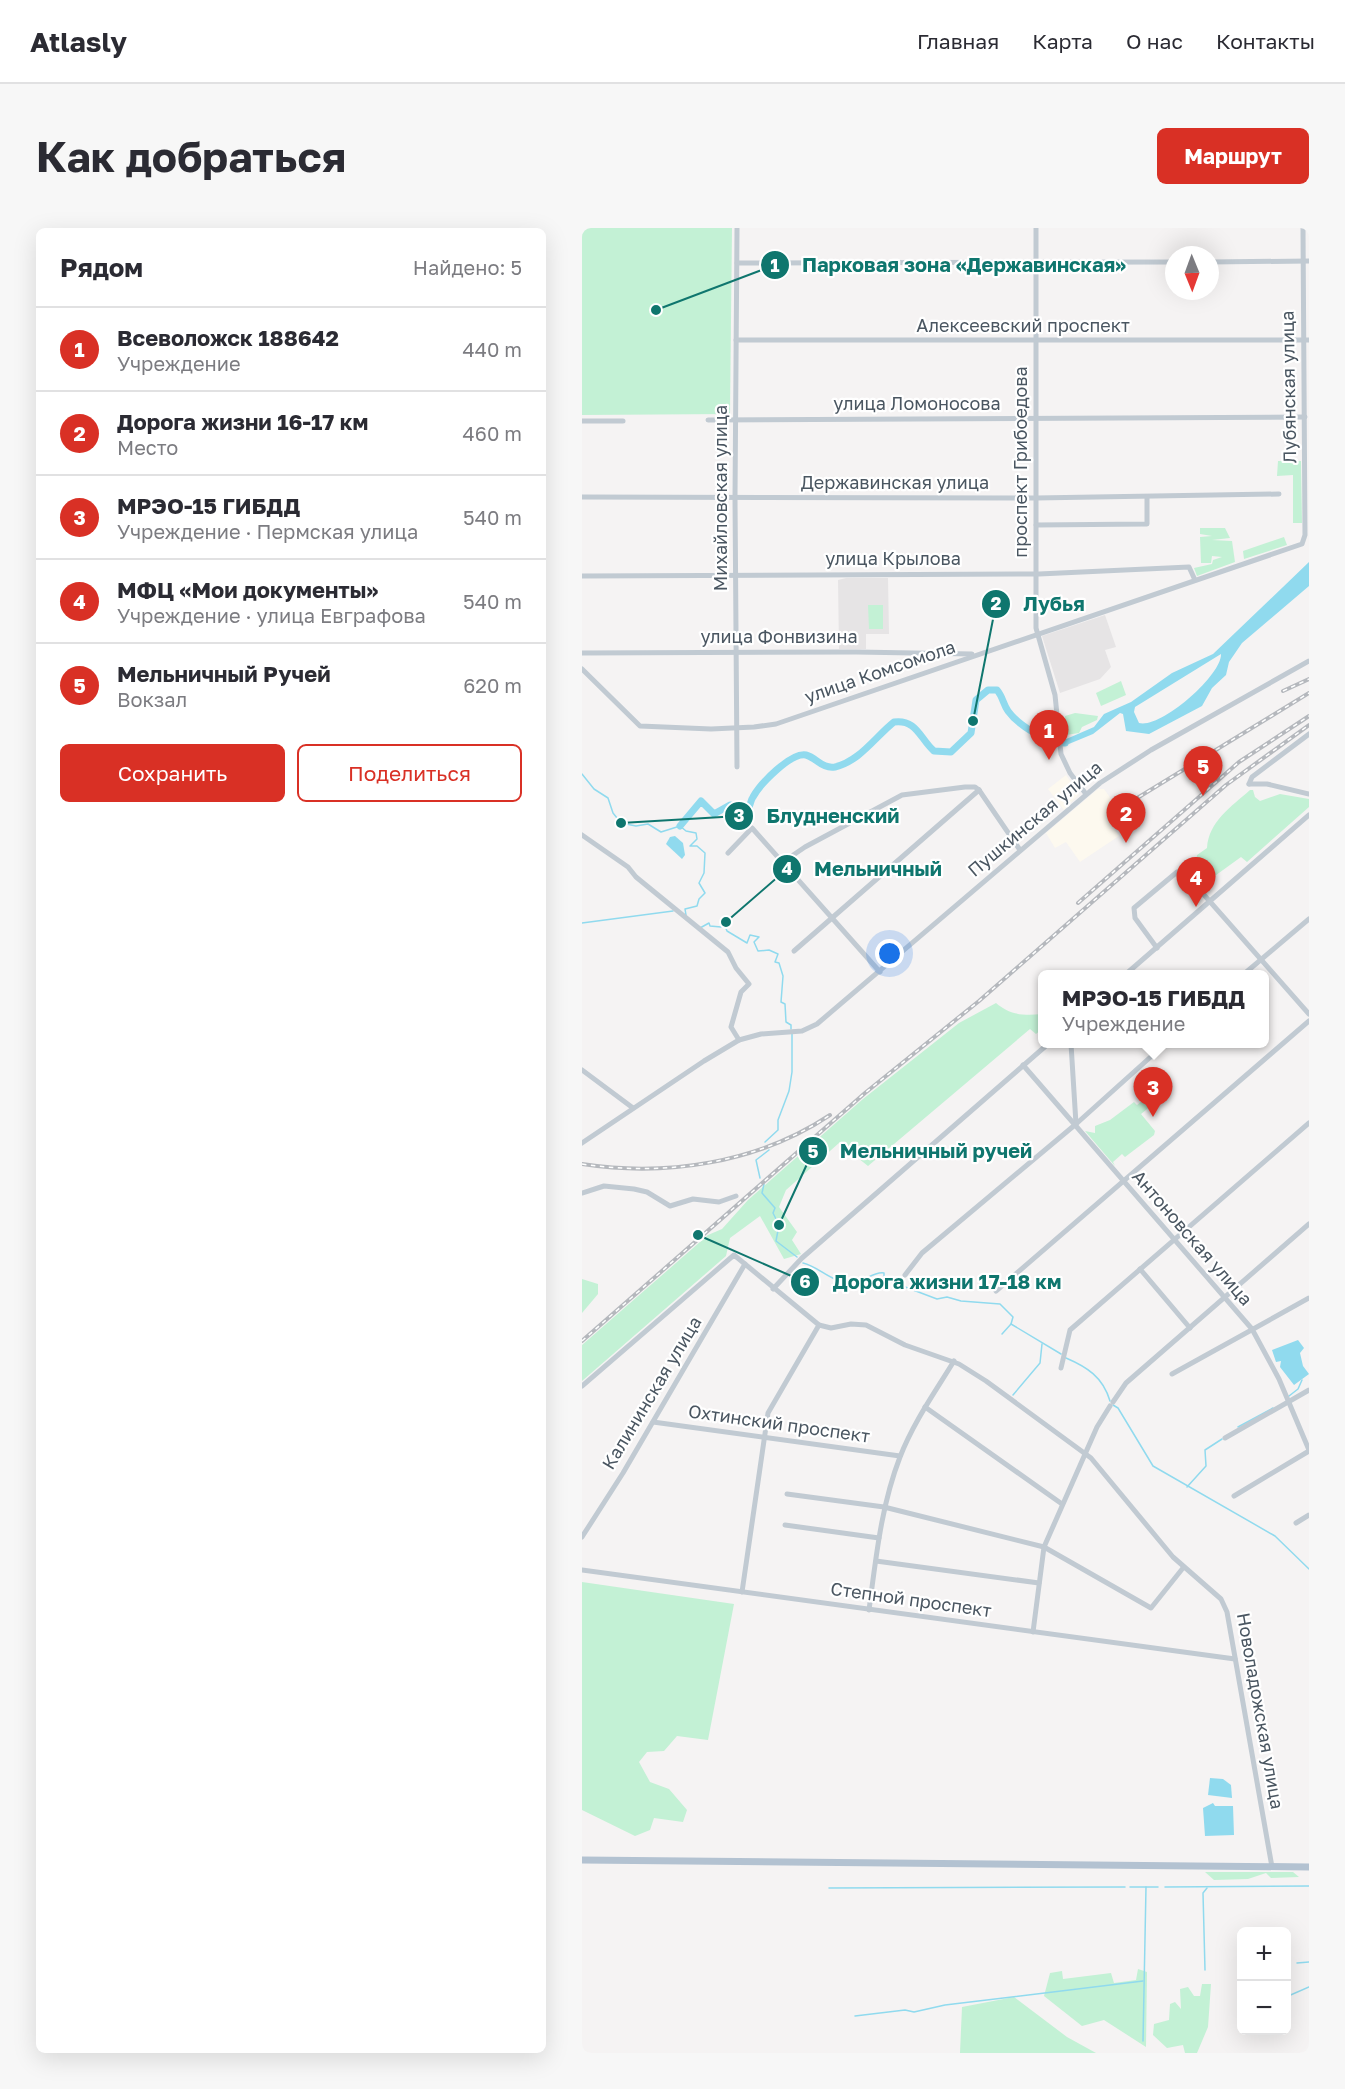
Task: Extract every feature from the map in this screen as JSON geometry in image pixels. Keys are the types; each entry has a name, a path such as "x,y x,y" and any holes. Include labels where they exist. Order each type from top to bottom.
{"main road":[{"path":"582,1860 1309,1867"}],"street":[{"name":"проспект Грибоедова","path":"1036,228 1037,634 1055,695 1059,747 1070,773 1086,794"},
{"name":"Лубянская улица","path":"1302,544 1305,535 1306,419 1306,261 1303,228"},
{"name":"Михайловская улица","path":"737,229 735,498 737,767"},
{"path":"1219,262 1306,261"},
{"path":"737,263 1165,262"},
{"name":"Алексеевский проспект","path":"736,340 1306,340"},
{"name":"улица Ломоносова","path":"708,420 1306,419"},
{"path":"582,421 623,421"},
{"name":"Державинская улица","path":"582,497 1036,498 1279,494"},
{"path":"1036,525 1147,524 1147,497"},
{"name":"улица Комсомола","path":"582,669 640,726 737,728 776,724 1302,544"},
{"name":"улица Крылова","path":"582,576 1036,574 1188,567 1195,580"},
{"name":"улица Фонвизина","path":"582,653 976,654"},
{"name":"Пушкинская улица","path":"582,1143 704,1060 739,1040 762,1034 796,1032 818,1023 1086,794 1151,750 1309,661"},
{"path":"1309,734 1272,760 1252,777 1249,784 1267,784 1309,794"},
{"path":"783,862 805,847 902,795 965,787 975,787 980,790 1020,850"},
{"path":"794,951 980,790"},
{"path":"1132,970 1309,815"},
{"path":"728,853 752,828 880,972"},
{"path":"582,835 628,867 636,877 728,952 736,968 749,984 741,992 731,1027 739,1040"},
{"path":"1157,948 1136,918 1134,908 1177,872 1186,873 1309,1014"},
{"path":"1250,970 1309,919"},
{"path":"996,1291 1309,1021"},
{"path":"773,1289 800,1260 1043,1048"},
{"path":"1071,1048 1076,1124"},
{"path":"905,1275 922,1253 1076,1124 1161,1048"},
{"name":"Антоновская улица","path":"1023,1065 1252,1329 1274,1369 1309,1451"},
{"path":"582,1070 633,1108"},
{"path":"1061,1368 1070,1330 1309,1123"},
{"path":"582,1193 604,1186 634,1189 647,1192 670,1206 693,1199 719,1202 736,1196"},
{"path":"1033,1632 1044,1547 1097,1427 1123,1386 1309,1224"},
{"path":"582,1386 734,1255 819,1325 768,1413 742,1592"},
{"name":"Калининская улица","path":"582,1536 653,1422 745,1264"},
{"path":"1140,1269 1190,1328"},
{"path":"1172,1374 1309,1298"},
{"name":"Новоладожская улица","path":"819,1325 827,1328 851,1324 866,1325 905,1345 954,1361 1086,1454 1183,1568 1224,1603 1272,1867"},
{"path":"868,1610 884,1507 900,1456 925,1407 954,1361"},
{"path":"1225,1438 1309,1390"},
{"path":"925,1407 1062,1504"},
{"name":"Охтинский проспект","path":"653,1422 900,1456"},
{"path":"1234,1496 1309,1451"},
{"path":"787,1494 884,1507 1044,1547 1151,1608 1183,1568"},
{"path":"1296,1523 1309,1515"},
{"path":"785,1525 879,1538"},
{"path":"876,1561 1039,1584"},
{"name":"Степной проспект","path":"582,1570 1235,1659"}],"shaded area":[{"path":"888,578 889,634 866,634 866,649 839,649 838,580"},
{"path":"1105,615 1116,647 1105,650 1111,667 1100,679 1060,693 1042,636"},
{"path":"1066,775 1079,794 1064,810 1048,789"},
{"path":"1098,789 1104,789 1119,810 1106,817 1119,836 1080,862 1066,842 1055,848 1046,833"}],"green space":[{"path":"582,228 732,228 730,414 582,415"},
{"path":"1278,461 1301,461 1302,523 1293,523 1293,475 1277,476"},
{"path":"1200,528 1225,528 1230,538 1212,540 1232,541 1235,562 1197,576 1194,568 1212,564 1213,560 1222,557 1212,556 1211,563 1201,563 1200,537 1212,536 1200,534"},
{"path":"1284,537 1287,545 1244,559 1243,551"},
{"path":"868,605 883,605 883,629 869,629"},
{"path":"1121,681 1126,695 1101,706 1096,693"},
{"path":"1075,713 1098,716 1097,720 1082,727 1079,733 1066,735 1065,716"},
{"path":"1250,790 1253,790 1255,797 1260,801 1280,794 1309,799 1309,807 1247,862 1241,857 1212,878 1206,877 1200,870 1193,876 1183,863 1196,861 1197,855 1207,848 1216,822"},
{"path":"996,1003 1018,1014 1038,1014 1038,1032 1036,1034 1030,1029 868,1166 839,1143 786,1190 779,1207 797,1232 792,1240 801,1254 784,1259 760,1216 730,1238 726,1256 582,1381 582,1345 708,1235 722,1229 748,1200 863,1099 959,1023"},
{"path":"1158,1088 1164,1095 1141,1114 1155,1131 1154,1135 1125,1157 1122,1154 1113,1162 1115,1166 1085,1131 1095,1133 1095,1126 1110,1120 1134,1102 1137,1105"},
{"path":"582,1279 598,1284 598,1294 582,1313"},
{"path":"582,1582 734,1604 708,1740 677,1736 664,1751 647,1752 639,1762 650,1782 669,1789 687,1810 683,1822 654,1818 650,1830 635,1836 582,1810"},
{"path":"1205,1872 1293,1872 1299,1877 1271,1878 1266,1873 1248,1879 1214,1880"},
{"path":"1138,1969 1147,1972 1146,2047 1104,2020 1082,2026 1044,1996 1050,1973 1062,1971 1063,1979 1111,1973 1114,1983 1136,1980"},
{"path":"1202,1984 1211,1984 1208,2027 1197,2053 1185,2053 1183,2045 1167,2048 1153,2035 1154,2024 1169,2020 1170,2004 1175,2002 1181,2009 1180,1989 1188,1987 1194,1996 1200,1996"},
{"path":"1014,1997 1067,2037 1096,2053 960,2053 962,2007"}],"water":[{"path":"1309,562 1309,586 1242,643 1229,662 1226,675 1212,688 1202,706 1149,734 1126,731 1123,714 1120,713 1093,734 1064,746 1064,740 1094,727 1104,714 1131,702 1172,673 1213,654","holes":["1221,654 1219,663 1189,699 1161,718 1149,723 1139,723 1134,712 1135,707"]},
{"path":"675,836 683,843 685,855 682,859 666,844 670,837"},
{"path":"1298,1340 1304,1348 1300,1353 1303,1366 1309,1374 1294,1385 1280,1367 1281,1361 1276,1362 1272,1350"},
{"path":"1210,1778 1223,1779 1231,1785 1232,1798 1208,1795"},
{"path":"1213,1803 1215,1806 1233,1806 1234,1835 1205,1836 1203,1808"}],"waterway":[{"path":"680,826 701,801 714,814 730,805 748,809 752,798 769,777 792,758 806,755 830,767 844,764 860,754 894,722 902,722 913,727 934,751 951,752 971,733 976,700 988,690 997,690 1008,711 1026,728 1042,737 1065,743"},
{"path":"582,774 594,789 608,798 613,813 621,823 636,826 648,824 661,832 680,826 686,831 696,833 697,839 690,846 697,846 705,853 704,873 699,883 705,893 699,899 697,906 685,909 686,915"},
{"path":"582,923 673,911"},
{"path":"700,928 709,923 710,926 721,927 723,921 727,931 747,943 750,935 759,937 754,942 758,951 769,950 778,954 775,962 779,963 783,976 781,1002 785,1004 786,1022 791,1025 791,1029"},
{"path":"765,1142 778,1130 778,1120 789,1091 792,1072 792,1034"},
{"path":"760,1178 756,1160 769,1150"},
{"path":"764,1184 762,1193 775,1208 773,1213 779,1225 776,1241 797,1257"},
{"path":"803,1263 846,1283 857,1282 884,1273 884,1279 937,1299 947,1297 961,1301 1000,1304 1013,1317 1011,1324 1061,1354"},
{"path":"1002,1334 1011,1324"},
{"path":"1013,1395 1040,1363 1042,1344"},
{"path":"1066,1358 1081,1365 1099,1379 1110,1401"},
{"path":"1289,1396 1298,1389 1302,1380"},
{"path":"1113,1405 1118,1408 1153,1466 1275,1536 1309,1569"},
{"path":"1238,1427 1273,1408"},
{"path":"1187,1487 1206,1466 1205,1450 1222,1439"},
{"path":"1165,1887 1309,1886"},
{"path":"829,1888 1125,1887"},
{"path":"1130,1887 1158,1887"},
{"path":"1143,2041 1146,1887"},
{"path":"1205,1970 1203,1893 1207,1888"},
{"path":"1297,1963 1309,1962"},
{"path":"855,2016 905,2010 914,2012 945,2005 1143,1981"},
{"path":"1291,1995 1309,1987"}],"railway":[{"path":"1283,691 1309,679"},
{"path":"1116,811 1309,693"},
{"path":"1078,903 1239,762 1309,716"},
{"path":"582,1341 865,1093 979,1001 1226,785 1309,725"},
{"path":"582,1164 646,1169 710,1162 773,1145 830,1115"}],"place":[{"name":"Парковая зона «Державинская»","path":"656,310"},
{"name":"Лубья","path":"973,721"},
{"name":"Всеволожск 188642","path":"1049,760"},
{"name":"Мельничный Ручей","path":"1203,796"},
{"name":"Блудненский","path":"621,823"},
{"name":"Дорога жизни 16-17 км","path":"1126,843"},
{"name":"МФЦ «Мои документы»","path":"1196,907"},
{"name":"Мельничный","path":"726,922"},
{"name":"МРЭО-15 ГИБДД","path":"1153,1117"},
{"name":"Мельничный ручей","path":"779,1225"},
{"name":"Дорога жизни 17-18 км","path":"698,1235"}]}
